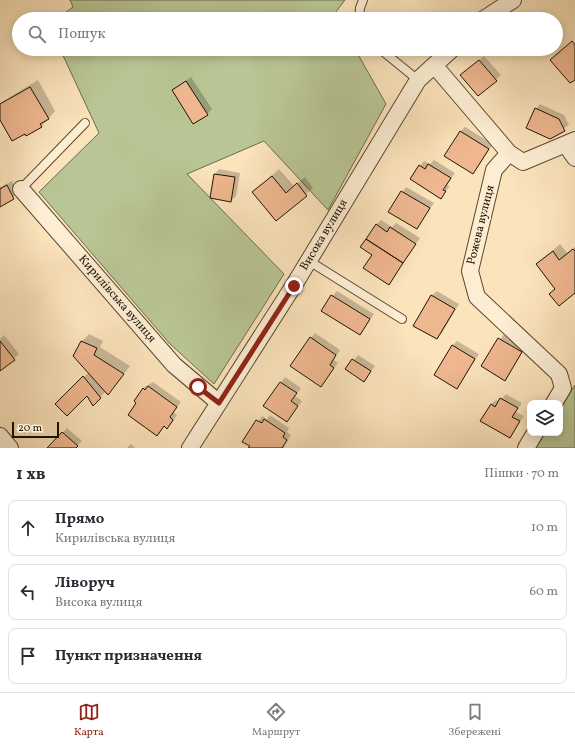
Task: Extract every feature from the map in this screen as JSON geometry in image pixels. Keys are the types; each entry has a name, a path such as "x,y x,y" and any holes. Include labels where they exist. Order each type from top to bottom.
{"street":[{"path":"495,12 513,0"},
{"name":"Висока вулиця","path":"190,448 309,261 418,80 445,56"},
{"path":"434,66 510,153 523,162 572,148"},
{"name":"Рожева вулиця","path":"510,153 494,170 470,271 477,297 559,374 563,388 556,400"},
{"name":"Кирилівська вулиця","path":"21,189 174,365 219,403"},
{"path":"0,436 10,448"},
{"path":"526,448 533,436"}],"lane":[{"path":"360,12 363,0"},
{"path":"389,56 418,80"},
{"path":"21,189 85,123"},
{"path":"309,261 402,319"}],"green space":[{"path":"70,0 345,0 336,12 66,12 73,7"},
{"path":"63,56 359,56 386,104 328,210 264,141 187,174 284,274 214,384 170,344 39,192 99,133"},
{"path":"575,385 575,448 536,448 543,436 563,436 563,404"}],"building":[{"path":"572,41 575,45 575,80 570,83 550,60 555,56 563,56 563,49"},
{"path":"479,60 497,81 478,96 460,75"},
{"path":"186,81 208,115 193,124 172,90"},
{"path":"30,87 49,119 40,124 42,127 26,136 25,134 12,141 0,120 0,104"},
{"path":"535,108 559,119 565,131 550,139 526,128"},
{"path":"460,131 489,149 473,174 444,156"},
{"path":"428,164 451,178 443,190 446,191 441,199 410,179 419,165 425,169"},
{"path":"214,174 235,177 231,202 210,198"},
{"path":"272,176 286,193 297,183 307,196 276,221 252,192"},
{"path":"7,185 14,199 0,207 0,189"},
{"path":"401,191 430,208 417,229 388,212"},
{"path":"376,224 387,232 390,227 416,244 403,263 366,239"},
{"path":"366,239 403,263 389,285 363,268 372,255 360,247"},
{"path":"573,249 575,251 575,293 559,306 549,294 555,289 536,264 553,251 559,260"},
{"path":"331,295 370,319 360,335 321,311"},
{"path":"431,295 455,309 437,339 413,326"},
{"path":"310,337 336,355 330,365 334,368 321,387 290,366"},
{"path":"498,338 522,352 505,381 481,366"},
{"path":"0,341 15,360 0,371"},
{"path":"81,341 97,348 94,355 124,374 108,395 73,356"},
{"path":"452,345 475,359 457,389 434,375"},
{"path":"352,359 371,371 364,382 345,369"},
{"path":"83,376 101,398 93,406 87,396 67,416 55,404"},
{"path":"280,382 297,393 291,401 298,406 287,422 263,406"},
{"path":"148,386 177,407 170,417 173,420 167,429 164,426 157,436 128,415 136,403 134,401 143,388 145,390"},
{"path":"500,398 518,408 512,417 520,421 510,438 480,421 491,404 495,407"},
{"path":"264,419 285,433 283,437 287,440 282,448 248,448 250,446 242,442 256,420 262,423"},
{"path":"62,432 78,446 76,448 47,448"}],"route":[{"path":"198,387 219,403 294,286"}]}
